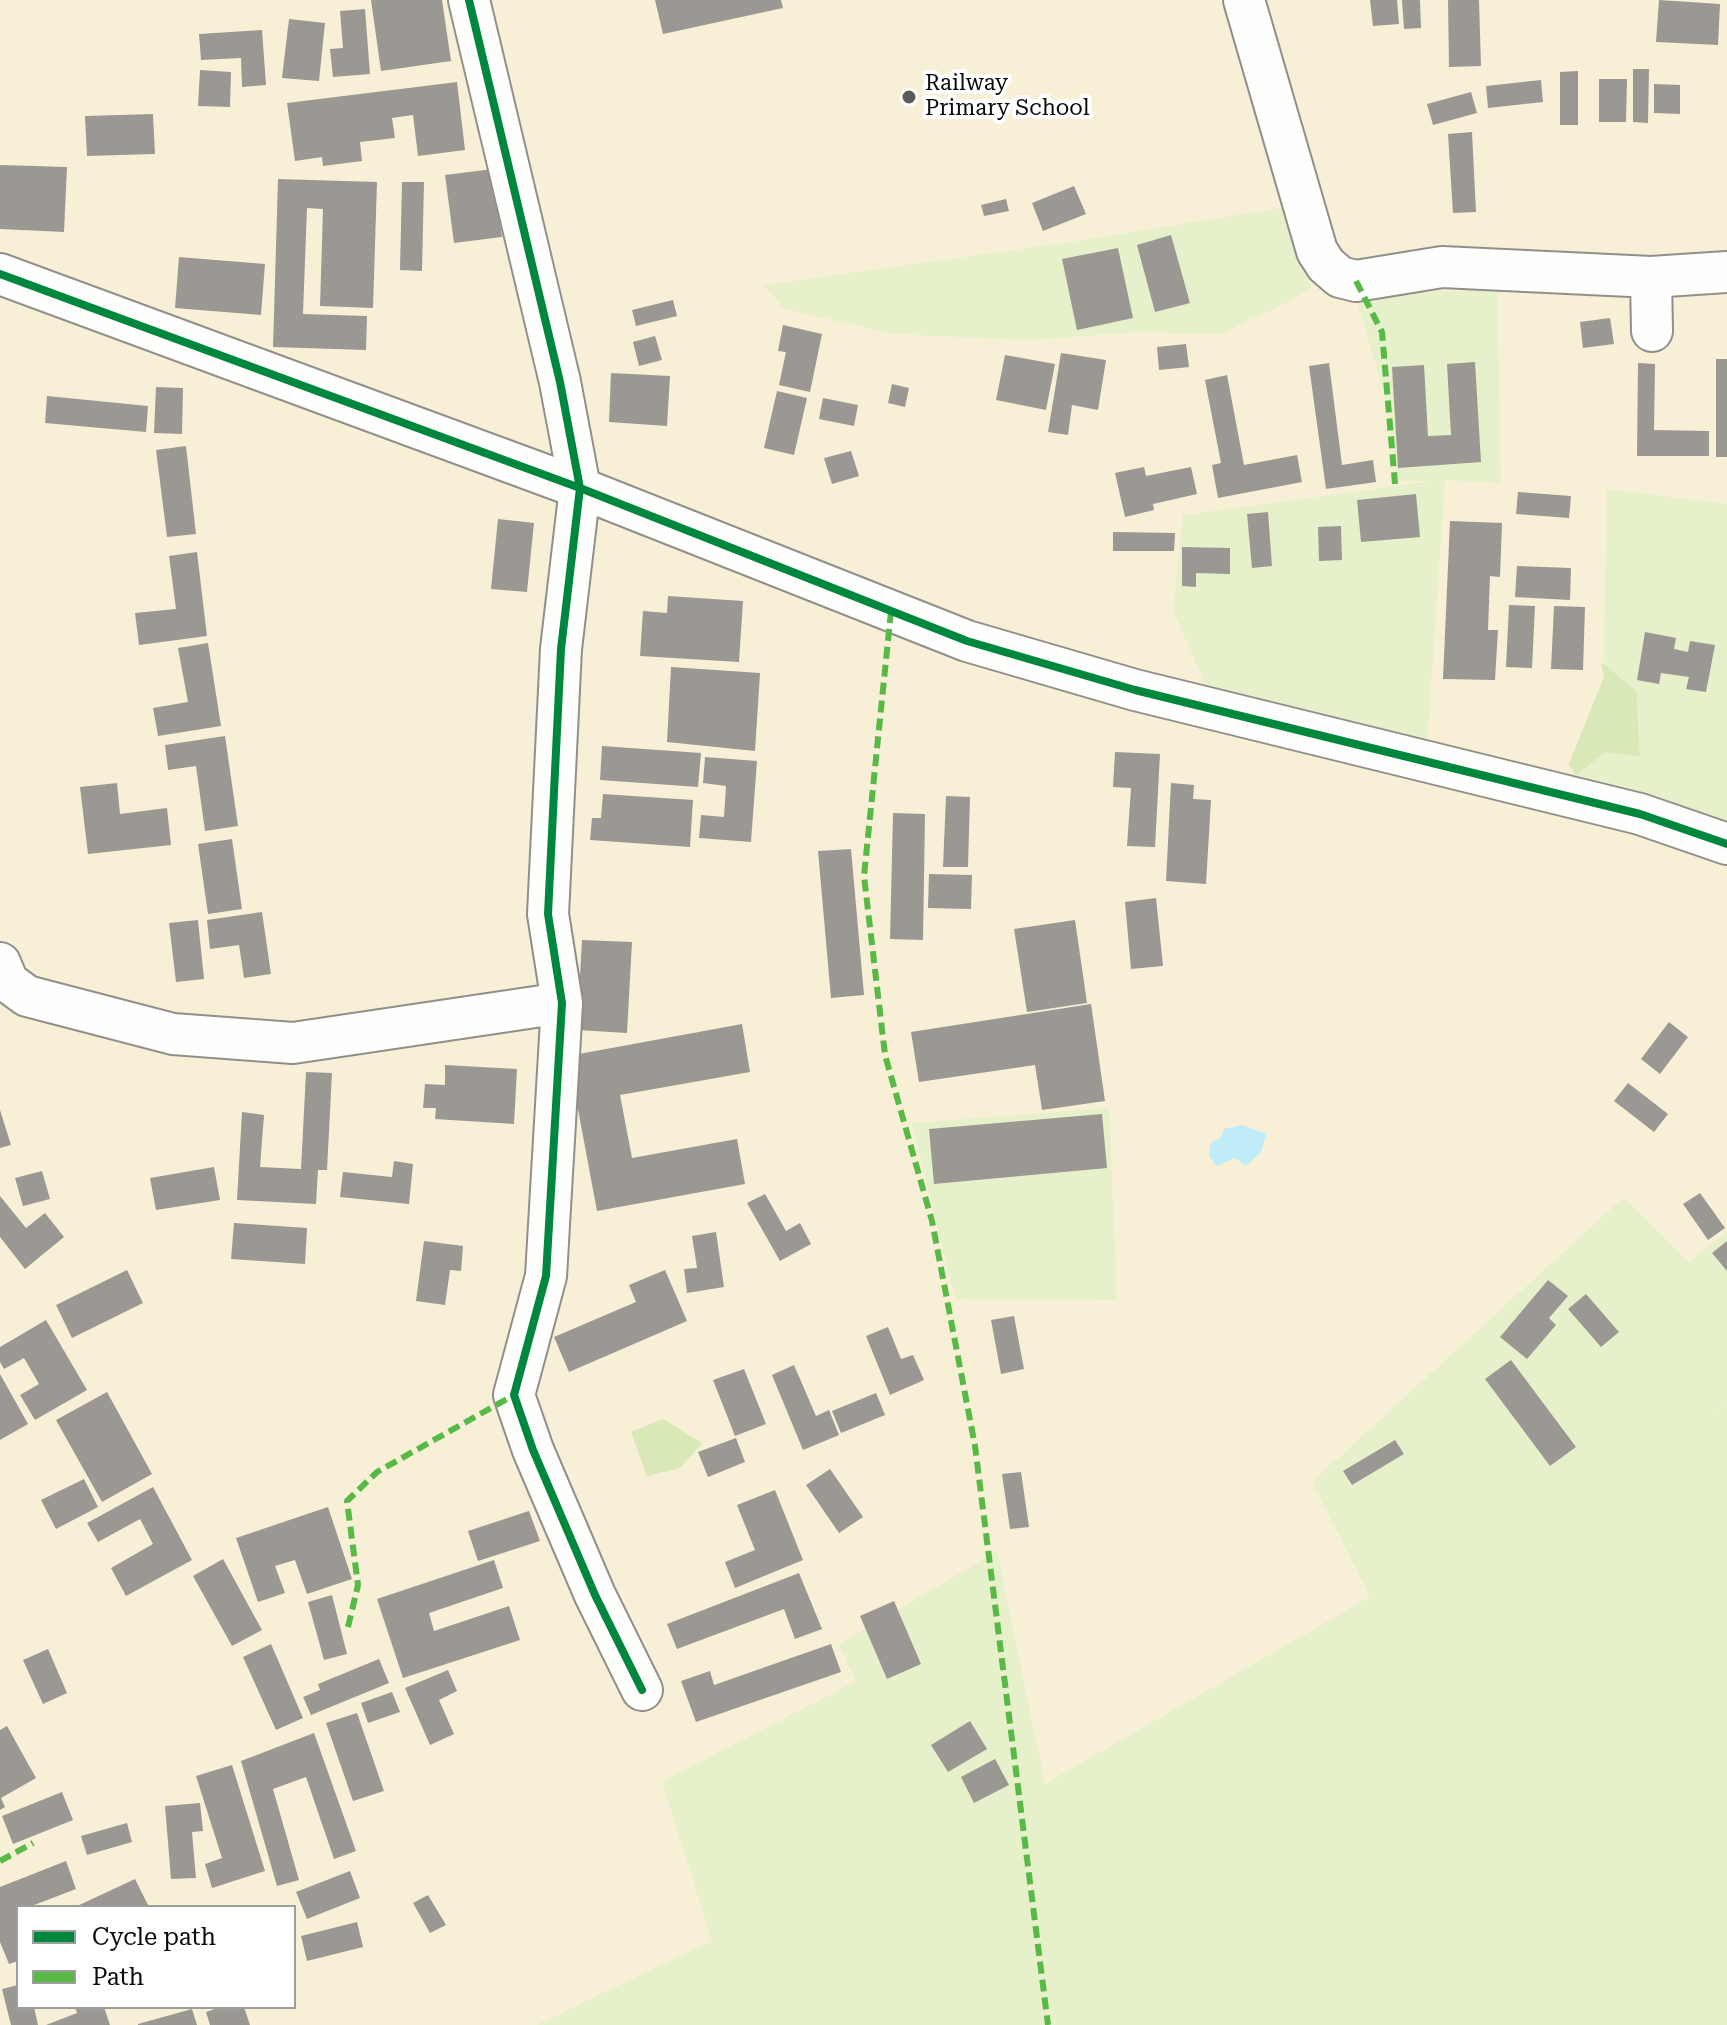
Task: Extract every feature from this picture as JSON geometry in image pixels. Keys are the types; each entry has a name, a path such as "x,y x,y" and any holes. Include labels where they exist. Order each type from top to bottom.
{"street":[{"path":"469,0 560,382 580,488 561,649 548,914 562,1003 546,1276 514,1395 533,1450 595,1595 642,1690"},
{"path":"1244,0 1317,251 1334,273 1356,281 1442,267 1651,277 1727,272"},
{"path":"0,274 580,488 967,641 1135,690 1651,817 1727,844"},
{"path":"1651,277 1652,331"},
{"path":"0,963 8,982 35,999 173,1034 293,1043 562,1003"}],"shaded area":[{"path":"0,0 1727,0 1727,2025 0,2025"}],"green space":[{"path":"1280,208 1311,287 1282,305 1219,335 1143,332 1028,340 892,334 784,309 764,285 1070,242"},
{"path":"1497,289 1501,483 1445,480 1426,759 1219,714 1173,611 1183,515 1432,481 1398,481 1384,393 1355,295"},
{"path":"1607,489 1727,504 1727,854 1563,795 1603,704"},
{"path":"1601,662 1636,691 1640,756 1605,752 1576,775 1569,764 1604,677"},
{"path":"1109,1108 1117,1300 955,1299 912,1123"},
{"path":"1624,1197 1689,1262 1727,1232 1727,1402 1711,1413 1727,1404 1727,2025 536,2025 712,1941 662,1782 856,1681 839,1645 997,1551 1045,1784 1370,1597 1312,1482"},
{"path":"663,1419 702,1443 680,1468 647,1476 631,1432"}],"water":[{"path":"1242,1125 1266,1134 1261,1152 1246,1166 1235,1158 1217,1166 1209,1156 1210,1144 1221,1137 1224,1129"}],"building":[{"path":"371,0 442,0 451,61 381,71"},
{"path":"655,0 781,0 783,8 663,34"},
{"path":"1370,0 1397,0 1399,24 1373,26"},
{"path":"1402,0 1420,0 1421,28 1404,29"},
{"path":"1448,0 1479,0 1481,66 1449,67"},
{"path":"1659,0 1720,4 1718,45 1656,42"},
{"path":"365,9 370,74 333,77 330,49 343,48 340,11"},
{"path":"289,19 325,23 319,81 282,78"},
{"path":"262,30 266,85 242,87 241,58 201,60 199,34"},
{"path":"1633,69 1649,69 1648,123 1633,122"},
{"path":"200,70 231,72 230,107 198,106"},
{"path":"1578,71 1578,125 1560,125 1560,72"},
{"path":"1599,79 1627,79 1626,122 1599,122"},
{"path":"1541,80 1543,102 1488,108 1486,86"},
{"path":"457,82 465,150 418,156 413,115 392,118 395,138 360,142 362,161 323,166 322,157 295,161 287,103"},
{"path":"1654,84 1680,85 1680,114 1654,113"},
{"path":"1471,92 1477,113 1433,125 1427,104"},
{"path":"153,114 155,154 87,156 85,116"},
{"path":"1472,132 1476,212 1453,213 1448,134"},
{"path":"0,165 67,167 64,232 0,229"},
{"path":"493,169 502,237 454,243 445,175"},
{"path":"278,179 377,182 373,308 320,306 323,209 307,208 303,314 367,316 366,350 273,347"},
{"path":"402,182 424,182 422,271 400,270"},
{"path":"1074,186 1086,214 1043,231 1032,203"},
{"path":"1006,199 1009,211 984,216 981,205"},
{"path":"1171,235 1190,303 1155,312 1137,245"},
{"path":"1118,248 1133,318 1077,330 1062,259"},
{"path":"179,257 265,264 261,315 175,308"},
{"path":"673,300 677,316 636,326 632,310"},
{"path":"1610,318 1614,344 1583,348 1580,322"},
{"path":"783,325 822,334 810,392 779,385 786,352 778,351"},
{"path":"655,336 662,360 639,366 633,342"},
{"path":"1186,344 1189,367 1159,370 1157,347"},
{"path":"1061,353 1106,360 1098,410 1072,405 1068,435 1048,432"},
{"path":"1005,355 1055,364 1046,410 996,400"},
{"path":"1716,359 1727,359 1727,457 1716,457"},
{"path":"1475,362 1481,462 1398,468 1392,367 1424,365 1428,436 1451,435 1447,364"},
{"path":"1329,363 1342,465 1373,460 1376,482 1326,489 1309,366"},
{"path":"1638,363 1655,364 1654,430 1709,431 1709,456 1637,456"},
{"path":"611,373 670,376 667,426 609,422"},
{"path":"1227,375 1244,465 1297,455 1302,482 1218,498 1212,465 1221,463 1205,380"},
{"path":"892,384 909,388 905,407 888,403"},
{"path":"156,387 183,388 182,434 154,433"},
{"path":"777,391 807,398 794,455 764,448"},
{"path":"47,396 148,406 146,432 45,423"},
{"path":"823,398 858,405 854,426 819,419"},
{"path":"186,446 196,534 167,537 156,450"},
{"path":"851,451 859,476 832,484 824,458"},
{"path":"1144,467 1146,476 1191,467 1197,494 1153,504 1154,510 1125,517 1115,473"},
{"path":"1518,492 1571,496 1569,518 1516,514"},
{"path":"1416,494 1420,537 1361,542 1357,500"},
{"path":"1268,512 1272,566 1252,568 1247,514"},
{"path":"498,519 534,523 527,592 491,589"},
{"path":"1450,521 1502,523 1500,577 1490,576 1488,630 1498,630 1495,680 1443,679"},
{"path":"1341,526 1342,560 1319,561 1318,527"},
{"path":"1113,532 1175,533 1174,551 1113,551"},
{"path":"1182,547 1230,548 1230,574 1196,573 1196,587 1182,586"},
{"path":"197,552 207,636 139,645 135,613 176,609 169,556"},
{"path":"1517,566 1571,568 1570,600 1515,597"},
{"path":"668,596 743,601 739,662 640,656 643,611 667,613"},
{"path":"1509,605 1535,606 1532,668 1506,667"},
{"path":"1554,606 1585,607 1583,670 1551,669"},
{"path":"1645,632 1676,638 1674,649 1688,652 1690,641 1715,645 1706,692 1686,689 1689,677 1661,673 1659,684 1637,680"},
{"path":"208,643 221,726 158,736 153,708 188,702 178,648"},
{"path":"671,667 760,673 755,751 667,742"},
{"path":"225,736 238,826 205,831 196,766 168,770 165,745"},
{"path":"602,746 701,753 698,787 600,780"},
{"path":"1115,752 1160,754 1155,847 1127,846 1131,788 1113,787"},
{"path":"705,757 757,761 751,842 699,838 701,815 724,817 726,786 703,783"},
{"path":"117,783 120,814 167,808 171,845 88,854 80,787"},
{"path":"1171,783 1194,785 1193,799 1211,800 1206,884 1166,881"},
{"path":"603,794 693,800 690,847 590,840 592,818 601,818"},
{"path":"946,796 970,797 968,867 943,867"},
{"path":"893,813 925,814 923,940 890,939"},
{"path":"232,839 242,909 208,914 198,844"},
{"path":"851,849 864,995 831,998 818,851"},
{"path":"929,874 972,875 971,909 928,908"},
{"path":"1156,898 1163,966 1131,969 1125,902"},
{"path":"262,912 271,974 244,978 239,945 210,949 207,920"},
{"path":"198,920 204,979 176,982 169,923"},
{"path":"1075,920 1087,1003 1027,1012 1014,929"},
{"path":"582,940 632,942 627,1033 577,1030"},
{"path":"1091,1004 1105,1101 1042,1110 1035,1065 919,1082 911,1032"},
{"path":"1669,1022 1688,1037 1660,1074 1641,1059"},
{"path":"742,1024 750,1072 620,1095 632,1158 737,1139 745,1184 597,1211 568,1056"},
{"path":"445,1065 517,1069 514,1124 435,1119 436,1108 423,1108 425,1084 445,1085"},
{"path":"306,1072 332,1073 327,1170 318,1170 316,1204 237,1200 242,1112 264,1115 260,1167 301,1169"},
{"path":"1628,1083 1668,1114 1654,1132 1614,1101"},
{"path":"0,1110 11,1145 0,1148"},
{"path":"1102,1114 1107,1168 934,1184 929,1129"},
{"path":"394,1161 413,1164 409,1204 340,1197 343,1172 392,1177"},
{"path":"214,1167 220,1200 156,1210 150,1178"},
{"path":"42,1171 50,1199 23,1206 15,1178"},
{"path":"1700,1193 1725,1228 1708,1240 1683,1204"},
{"path":"765,1194 786,1231 800,1223 811,1244 780,1261 747,1203"},
{"path":"0,1196 26,1228 45,1213 64,1237 25,1269 0,1237"},
{"path":"234,1223 307,1228 305,1264 231,1259"},
{"path":"716,1232 724,1287 687,1293 684,1269 697,1268 692,1236"},
{"path":"424,1241 463,1246 461,1271 450,1270 445,1305 416,1301"},
{"path":"1727,1241 1727,1271 1712,1253"},
{"path":"127,1270 143,1303 72,1338 56,1305"},
{"path":"665,1270 687,1321 569,1372 554,1337 636,1302 629,1285"},
{"path":"1548,1280 1568,1296 1549,1318 1556,1325 1527,1359 1500,1337"},
{"path":"1586,1294 1619,1332 1601,1347 1568,1309"},
{"path":"1014,1316 1024,1369 1001,1374 991,1320"},
{"path":"46,1320 87,1390 35,1420 20,1395 39,1384 24,1358 4,1369 0,1362 0,1347"},
{"path":"888,1327 901,1359 913,1355 924,1380 890,1395 866,1336"},
{"path":"1511,1360 1576,1447 1550,1466 1485,1379"},
{"path":"794,1365 816,1416 829,1410 839,1435 803,1450 772,1375"},
{"path":"744,1369 766,1424 735,1436 713,1380"},
{"path":"0,1374 28,1424 0,1440"},
{"path":"107,1392 152,1474 102,1502 56,1420"},
{"path":"876,1393 885,1415 841,1433 832,1411"},
{"path":"736,1438 745,1462 708,1477 698,1452"},
{"path":"1395,1440 1404,1454 1352,1485 1343,1471"},
{"path":"830,1469 863,1517 839,1533 806,1485"},
{"path":"1021,1472 1029,1527 1010,1529 1002,1474"},
{"path":"84,1479 98,1507 56,1529 41,1500"},
{"path":"153,1487 192,1560 126,1596 111,1568 153,1544 140,1519 98,1542 87,1523"},
{"path":"775,1490 803,1560 735,1588 725,1562 755,1550 737,1505"},
{"path":"328,1507 352,1579 307,1594 295,1560 275,1566 285,1593 258,1602 236,1538"},
{"path":"529,1511 540,1541 478,1561 468,1531"},
{"path":"223,1559 262,1630 232,1646 193,1576"},
{"path":"494,1560 503,1588 429,1613 434,1631 509,1606 520,1640 403,1678 377,1599"},
{"path":"799,1573 822,1629 795,1639 784,1609 677,1649 667,1624"},
{"path":"332,1595 347,1654 324,1660 308,1602"},
{"path":"894,1601 921,1664 887,1679 860,1616"},
{"path":"271,1644 303,1718 276,1730 243,1657"},
{"path":"831,1644 841,1672 696,1722 681,1681 710,1671 714,1685"},
{"path":"48,1649 67,1693 43,1704 23,1660"},
{"path":"379,1659 389,1683 311,1715 303,1697 320,1690 318,1684"},
{"path":"448,1670 457,1691 439,1700 454,1734 430,1745 405,1688"},
{"path":"392,1692 400,1712 368,1723 361,1703"},
{"path":"357,1713 384,1791 353,1801 326,1723"},
{"path":"970,1721 987,1749 948,1772 931,1745"},
{"path":"7,1726 36,1778 1,1798 5,1807 0,1810 0,1730"},
{"path":"314,1733 356,1851 334,1859 306,1777 273,1789 299,1880 277,1886 241,1761"},
{"path":"995,1759 1009,1785 974,1803 961,1777"},
{"path":"232,1765 265,1871 212,1888 205,1864 222,1858 196,1776"},
{"path":"62,1792 73,1820 13,1844 2,1816"},
{"path":"200,1803 203,1831 192,1832 196,1878 171,1879 165,1806"},
{"path":"127,1823 132,1842 87,1855 81,1836"},
{"path":"66,1861 76,1889 34,1905 16,1905 16,1962 9,1964 0,1942 0,1887"},
{"path":"350,1871 360,1898 307,1919 296,1892"},
{"path":"135,1879 148,1905 79,1905"},
{"path":"428,1895 446,1925 430,1933 413,1903"},
{"path":"357,1922 363,1947 307,1961 301,1936"},
{"path":"16,1986 16,2009 34,2009 38,2025 11,2025 2,1989"},
{"path":"76,2009 105,2009 110,2025 46,2025 77,2013"},
{"path":"192,2009 197,2025 138,2025 138,2024"},
{"path":"245,2009 250,2025 210,2025 206,2012"}],"marked path":[{"path":"1356,281 1382,332 1395,484"},
{"path":"891,611 864,876 885,1055 932,1221 975,1446 1048,2025"},
{"path":"348,1627 358,1585 347,1501 377,1472 514,1395"},
{"path":"0,1861 33,1843"}],"cycle path":[{"path":"469,0 560,382 580,488 561,649 548,914 562,1003 546,1276 514,1395 533,1450 595,1595 642,1690"},
{"path":"0,274 580,488 967,641 1135,690 1640,814 1727,844"}],"place":[{"name":"Railway Primary School","path":"909,97"}]}
